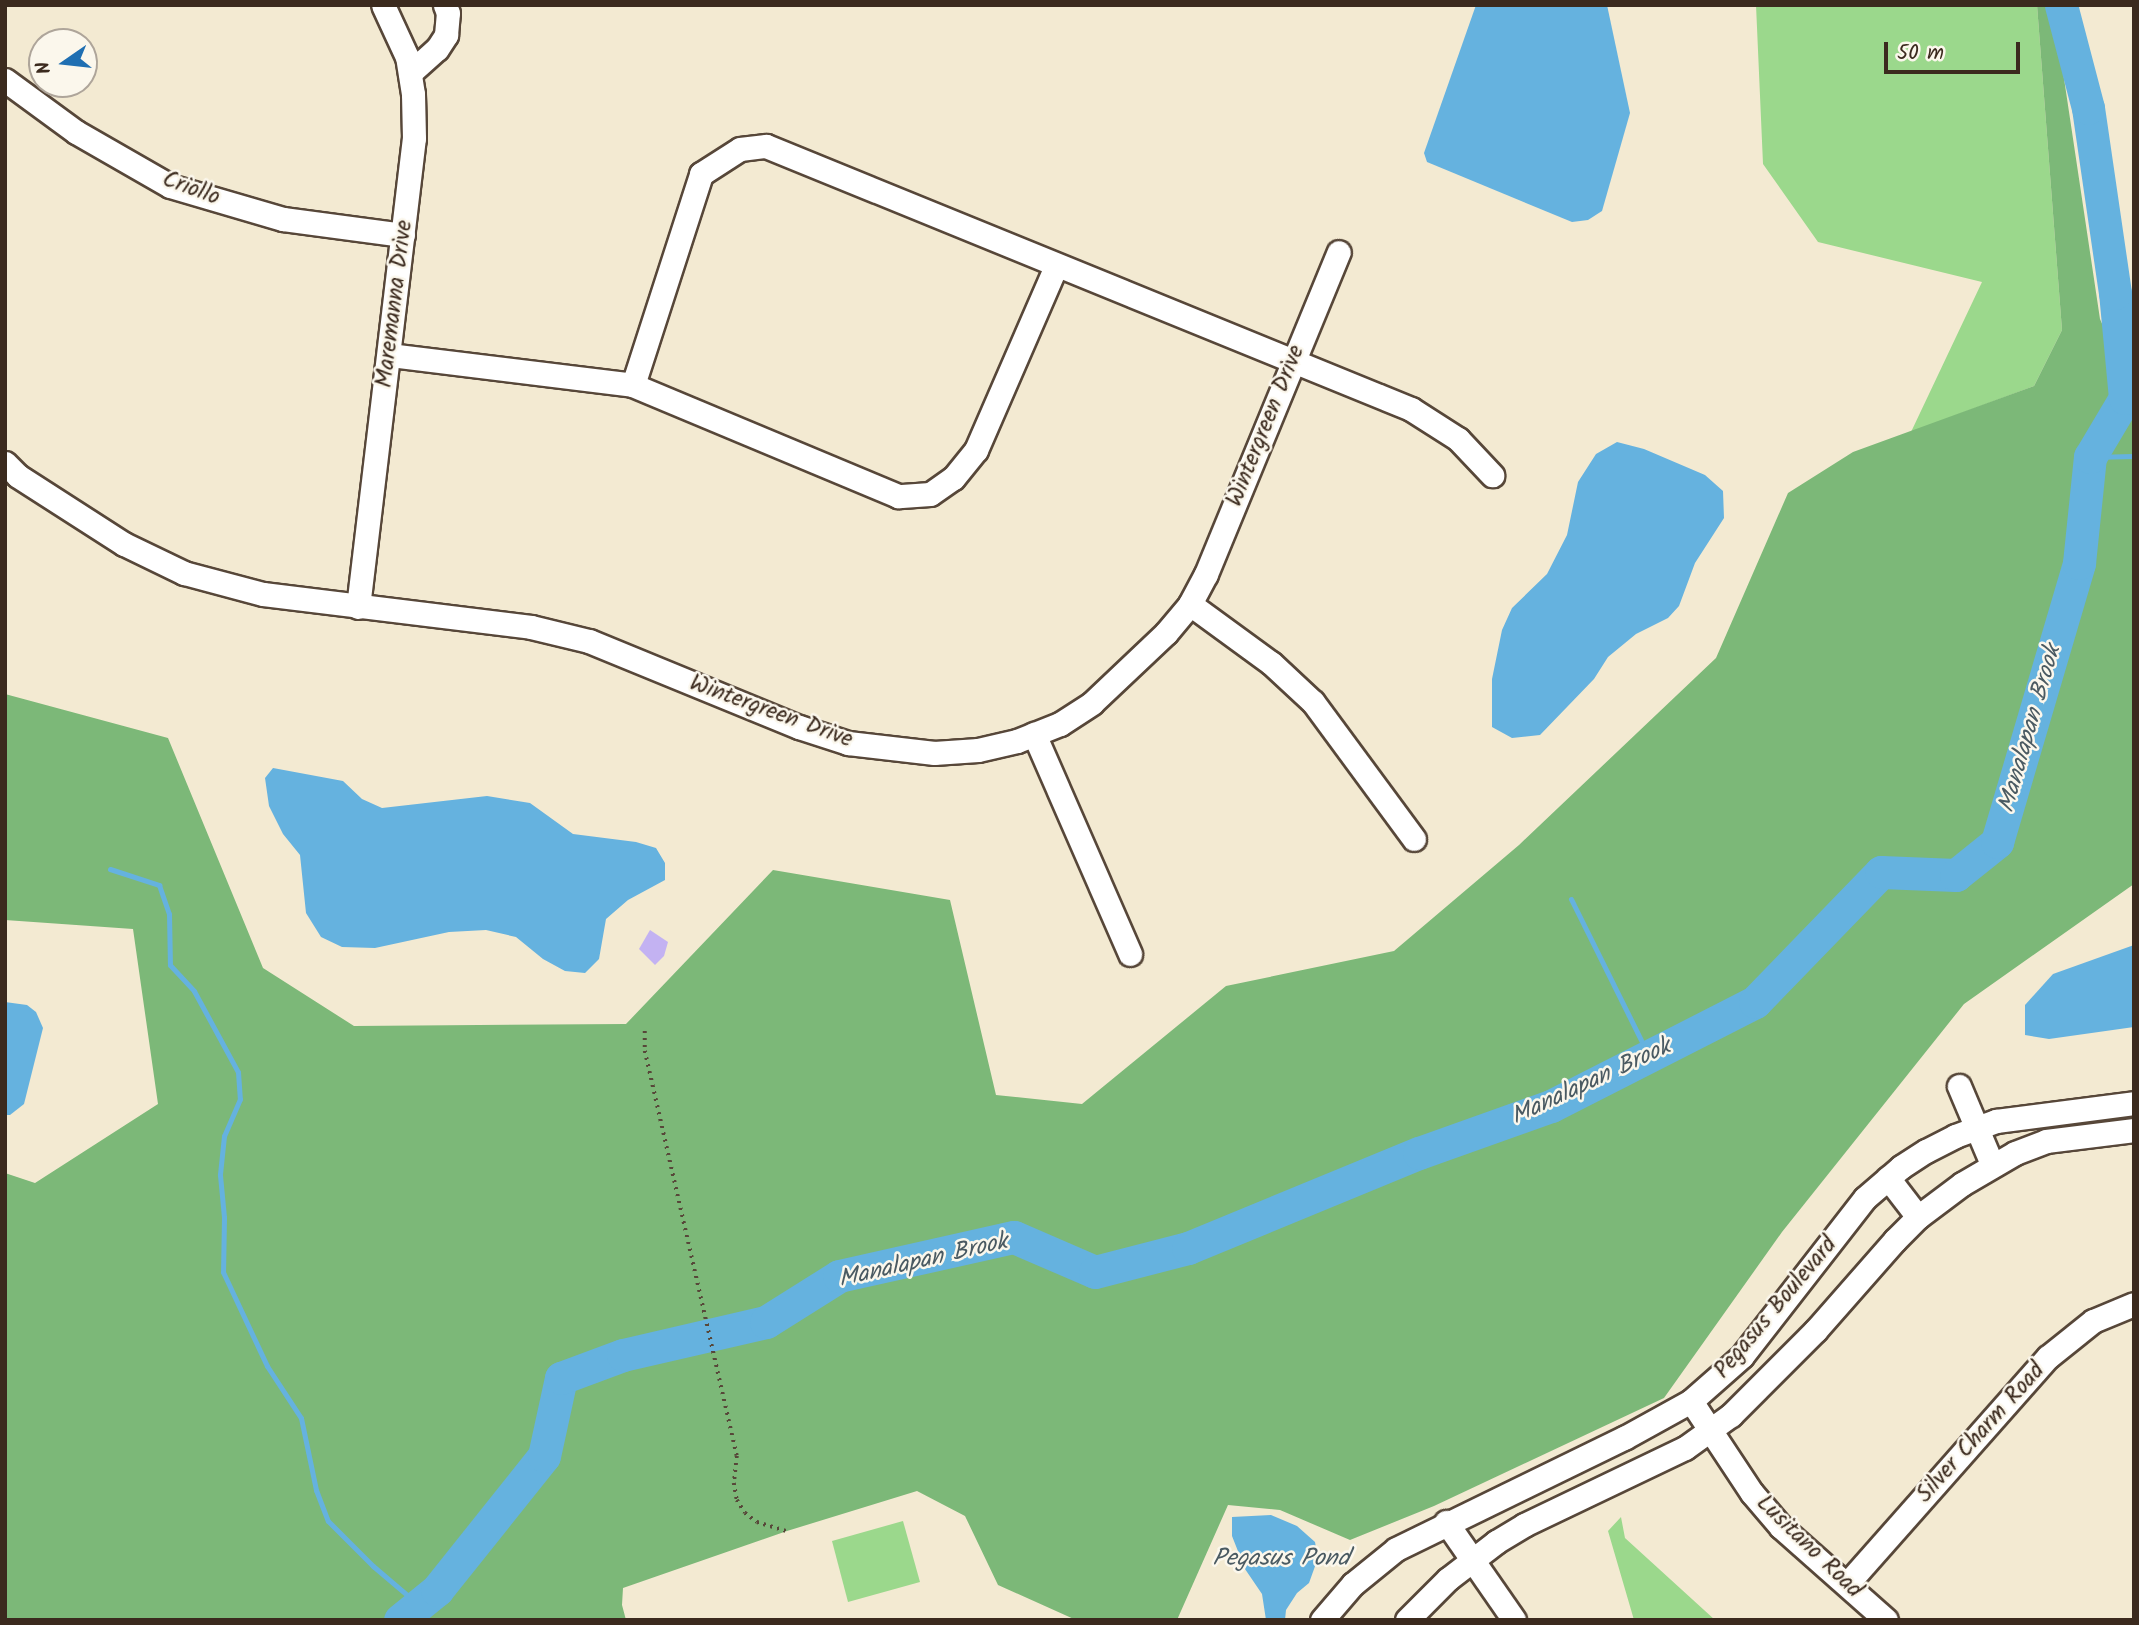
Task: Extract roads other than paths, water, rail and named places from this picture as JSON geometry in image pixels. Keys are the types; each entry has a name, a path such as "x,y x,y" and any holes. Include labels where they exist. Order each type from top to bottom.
{"street":[{"name":"Maremanna Drive","path":"358,607 414,138 407,57 383,5"},
{"path":"410,73 437,49 446,35 448,13 444,5"},
{"name":"Criollo","path":"5,80 76,132 170,186 283,219 403,235"},
{"path":"633,385 701,174 740,149 766,146 890,194 1056,266 1293,359 1411,409 1458,439 1492,475"},
{"name":"Wintergreen Drive","path":"10,476 124,544 184,573 263,594 531,627 589,641 799,727 848,743 892,751 934,753 978,750 1060,724 1092,703 1166,633 1191,604 1206,574 1339,252"},
{"path":"390,355 633,385 898,496 930,494 953,478 976,450 1056,266"},
{"path":"1191,604 1271,663 1314,702 1414,839"},
{"path":"1034,734 1130,954"},
{"path":"1959,1086 1992,1164"},
{"name":"Pegasus Boulevard","path":"1322,1620 1335,1602 1372,1567 1396,1549 1446,1522 1623,1438 1692,1401 1742,1356 1865,1198 1926,1151 1977,1127 2032,1114 2134,1103"},
{"name":"Pegasus Boulevard","path":"1408,1620 1472,1559 1524,1525 1685,1448 1711,1431 1757,1392 1918,1217 1992,1164 2046,1141 2134,1130"},
{"path":"1888,1178 1918,1217"},
{"name":"Silver Charm Road","path":"1847,1584 2057,1348 2093,1321 2134,1304"},
{"name":"Lusitano Road","path":"1692,1401 1752,1493 1781,1527 1886,1620"},
{"path":"1446,1522 1514,1620"}],"water":[{"path":"1476,5 1607,5 1630,113 1602,211 1588,220 1572,222 1427,162 1424,153"},
{"path":"1617,442 1644,449 1705,475 1723,491 1724,518 1695,563 1679,606 1668,618 1636,634 1608,657 1594,679 1540,735 1512,738 1492,727 1492,679 1502,630 1512,608 1547,574 1567,535 1578,482 1596,454"},
{"path":"273,768 343,781 362,799 382,808 487,796 530,803 573,834 636,842 656,848 665,863 665,880 628,900 606,919 599,959 585,973 565,971 543,959 516,937 486,930 449,932 375,948 342,947 321,937 306,913 300,855 283,834 269,806 265,778"},
{"path":"2134,945 2134,1027 2049,1039 2025,1035 2025,1005 2053,974"},
{"path":"5,1002 27,1005 36,1012 43,1028 24,1104 10,1115 5,1115"},
{"name":"Pegasus Pond","path":"1271,1515 1297,1526 1315,1542 1318,1558 1309,1583 1297,1593 1286,1610 1285,1620 1266,1620 1262,1594 1245,1569 1232,1536 1232,1517"}],"waterway":[{"name":"Manalapan Brook","path":"400,1620 437,1590 544,1456 561,1378 623,1355 766,1322 839,1276 1014,1237 1095,1272 1188,1248 1419,1153 1551,1106 1755,1002 1881,872 1956,875 1997,842 2079,563 2090,457 2125,398 2115,293 2088,108 2061,5"},
{"path":"2090,457 2134,456"},
{"path":"110,869 159,885 169,914 170,965 194,991 238,1072 240,1099 224,1136 220,1175 224,1217 223,1272 267,1366 301,1418 316,1490 328,1521 373,1566 419,1605"},
{"path":"1571,899 1649,1056"}]}
